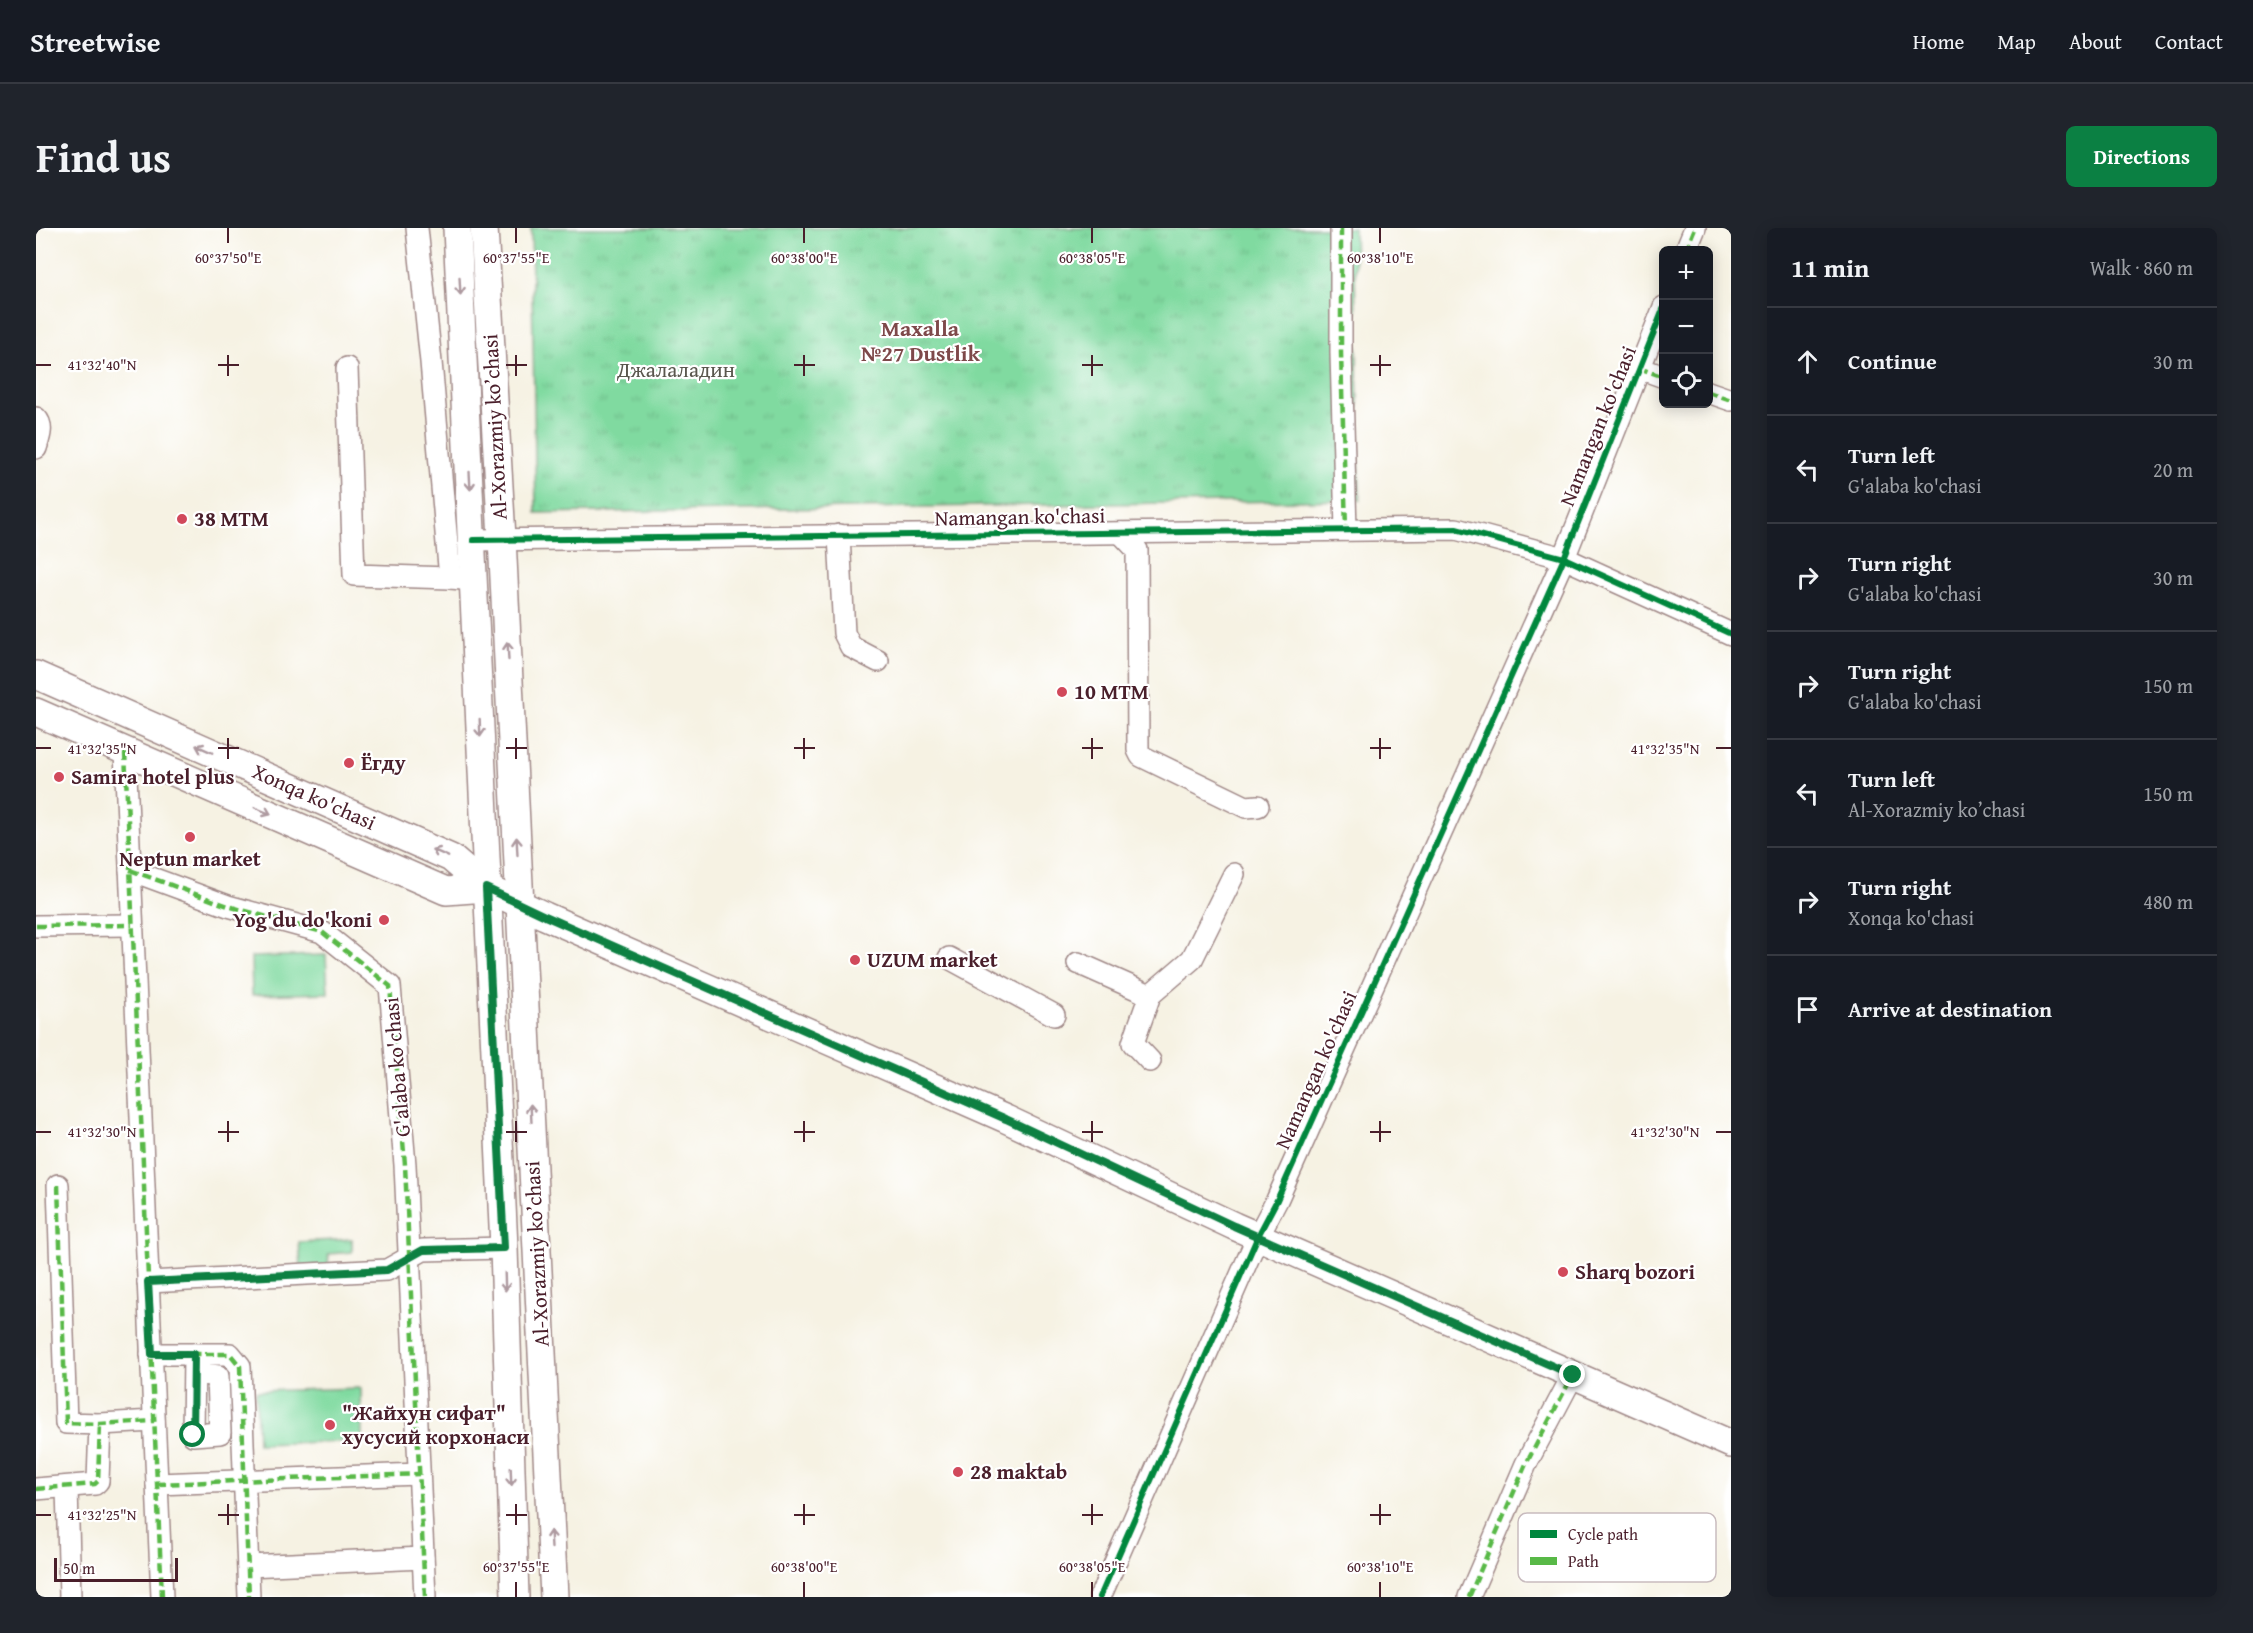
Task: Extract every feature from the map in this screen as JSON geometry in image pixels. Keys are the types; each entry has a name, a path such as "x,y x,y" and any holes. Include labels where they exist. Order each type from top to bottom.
{"main road":[{"name":"Al-Xorazmiy ko’chasi","path":"457,228 473,540 462,579 486,888 504,1248 515,1597"},
{"name":"Al-Xorazmiy ko’chasi","path":"484,228 502,538 554,1597"},
{"name":"Xonqa ko'chasi","path":"36,675 451,858 486,888 520,904 995,1114 1258,1236 1731,1443"},
{"name":"Xonqa ko'chasi","path":"36,712 446,891 486,888"}],"street":[{"path":"346,368 354,575 462,579 431,362 417,228"},
{"path":"1341,228 1341,353 1346,531"},
{"path":"1688,246 1695,228"},
{"name":"Namangan ko'chasi","path":"1100,1597 1258,1236 1564,558 1659,319"},
{"path":"1639,368 1659,374"},
{"path":"1713,394 1731,400"},
{"path":"36,418 40,424 40,430 36,448"},
{"name":"Namangan ko'chasi","path":"473,540 1456,529 1564,558 1731,633"},
{"path":"1121,533 1137,549 1138,750 1141,756 1246,807 1258,806"},
{"path":"839,535 844,633 851,647 879,661"},
{"path":"125,752 162,1597"},
{"name":"G'alaba ko'chasi","path":"130,870 228,906 322,932 390,986 405,1165 424,1597"},
{"path":"1150,1061 1133,1043 1150,995 1192,959 1234,874"},
{"path":"36,926 132,925"},
{"path":"949,958 1054,1015"},
{"path":"1077,963 1150,995"},
{"path":"58,1185 66,1423 154,1421"},
{"path":"148,1282 387,1270 423,1250 504,1248"},
{"path":"152,1354 194,1364 230,1354 240,1366 249,1597"},
{"path":"1469,1597 1526,1464 1573,1375"},
{"path":"36,1489 90,1486 98,1481 100,1424"},
{"path":"157,1484 419,1474"},
{"path":"67,1488 70,1597"},
{"path":"248,1566 423,1558"}],"green space":[{"name":"Джалаладин","path":"531,228 1354,228 1360,500 536,513"},
{"path":"326,955 328,993 252,995 251,957"},
{"path":"352,1239 352,1252 329,1254 328,1266 301,1268 299,1242"},
{"path":"361,1388 362,1441 258,1444 256,1391"}],"marked path":[{"path":"1341,228 1341,353 1346,530"},
{"path":"1688,246 1695,228"},
{"path":"1639,368 1659,375"},
{"path":"1713,394 1731,400"},
{"path":"125,752 162,1597"},
{"path":"130,870 228,906 322,932 390,986 405,1165 425,1597"},
{"path":"36,926 132,925"},
{"path":"58,1185 66,1423 154,1421"},
{"path":"148,1282 387,1270 423,1250 504,1248"},
{"path":"151,1354 230,1354 240,1366 249,1597"},
{"path":"1469,1597 1526,1464 1573,1375"},
{"path":"36,1489 95,1484 98,1481 100,1424"},
{"path":"157,1484 419,1474"}],"cycle path":[{"path":"1100,1597 1258,1236 1277,1200 1564,558 1659,320"},
{"path":"473,540 1456,529 1564,558 1731,634"}],"place":[{"name":"38 MTM","path":"182,519"},
{"name":"10 MTM","path":"1062,692"},
{"name":"Ёгду","path":"349,763"},
{"name":"Samira hotel plus","path":"59,777"},
{"name":"Neptun market","path":"190,837"},
{"name":"Yog'du do'koni","path":"384,920"},
{"name":"UZUM market","path":"855,960"},
{"name":"Sharq bozori","path":"1563,1272"},
{"name":"\"Жайхун сифат\" хусусий корхонаси","path":"330,1425"},
{"name":"28 maktab","path":"958,1472"}],"district":[{"name":"Maxalla №27 Dustlik","path":"920,340"}],"route":[{"path":"193,1435 194,1354 152,1354 148,1282 387,1270 423,1250 504,1248 486,888 1006,1119 1234,1226 1573,1375"}]}
